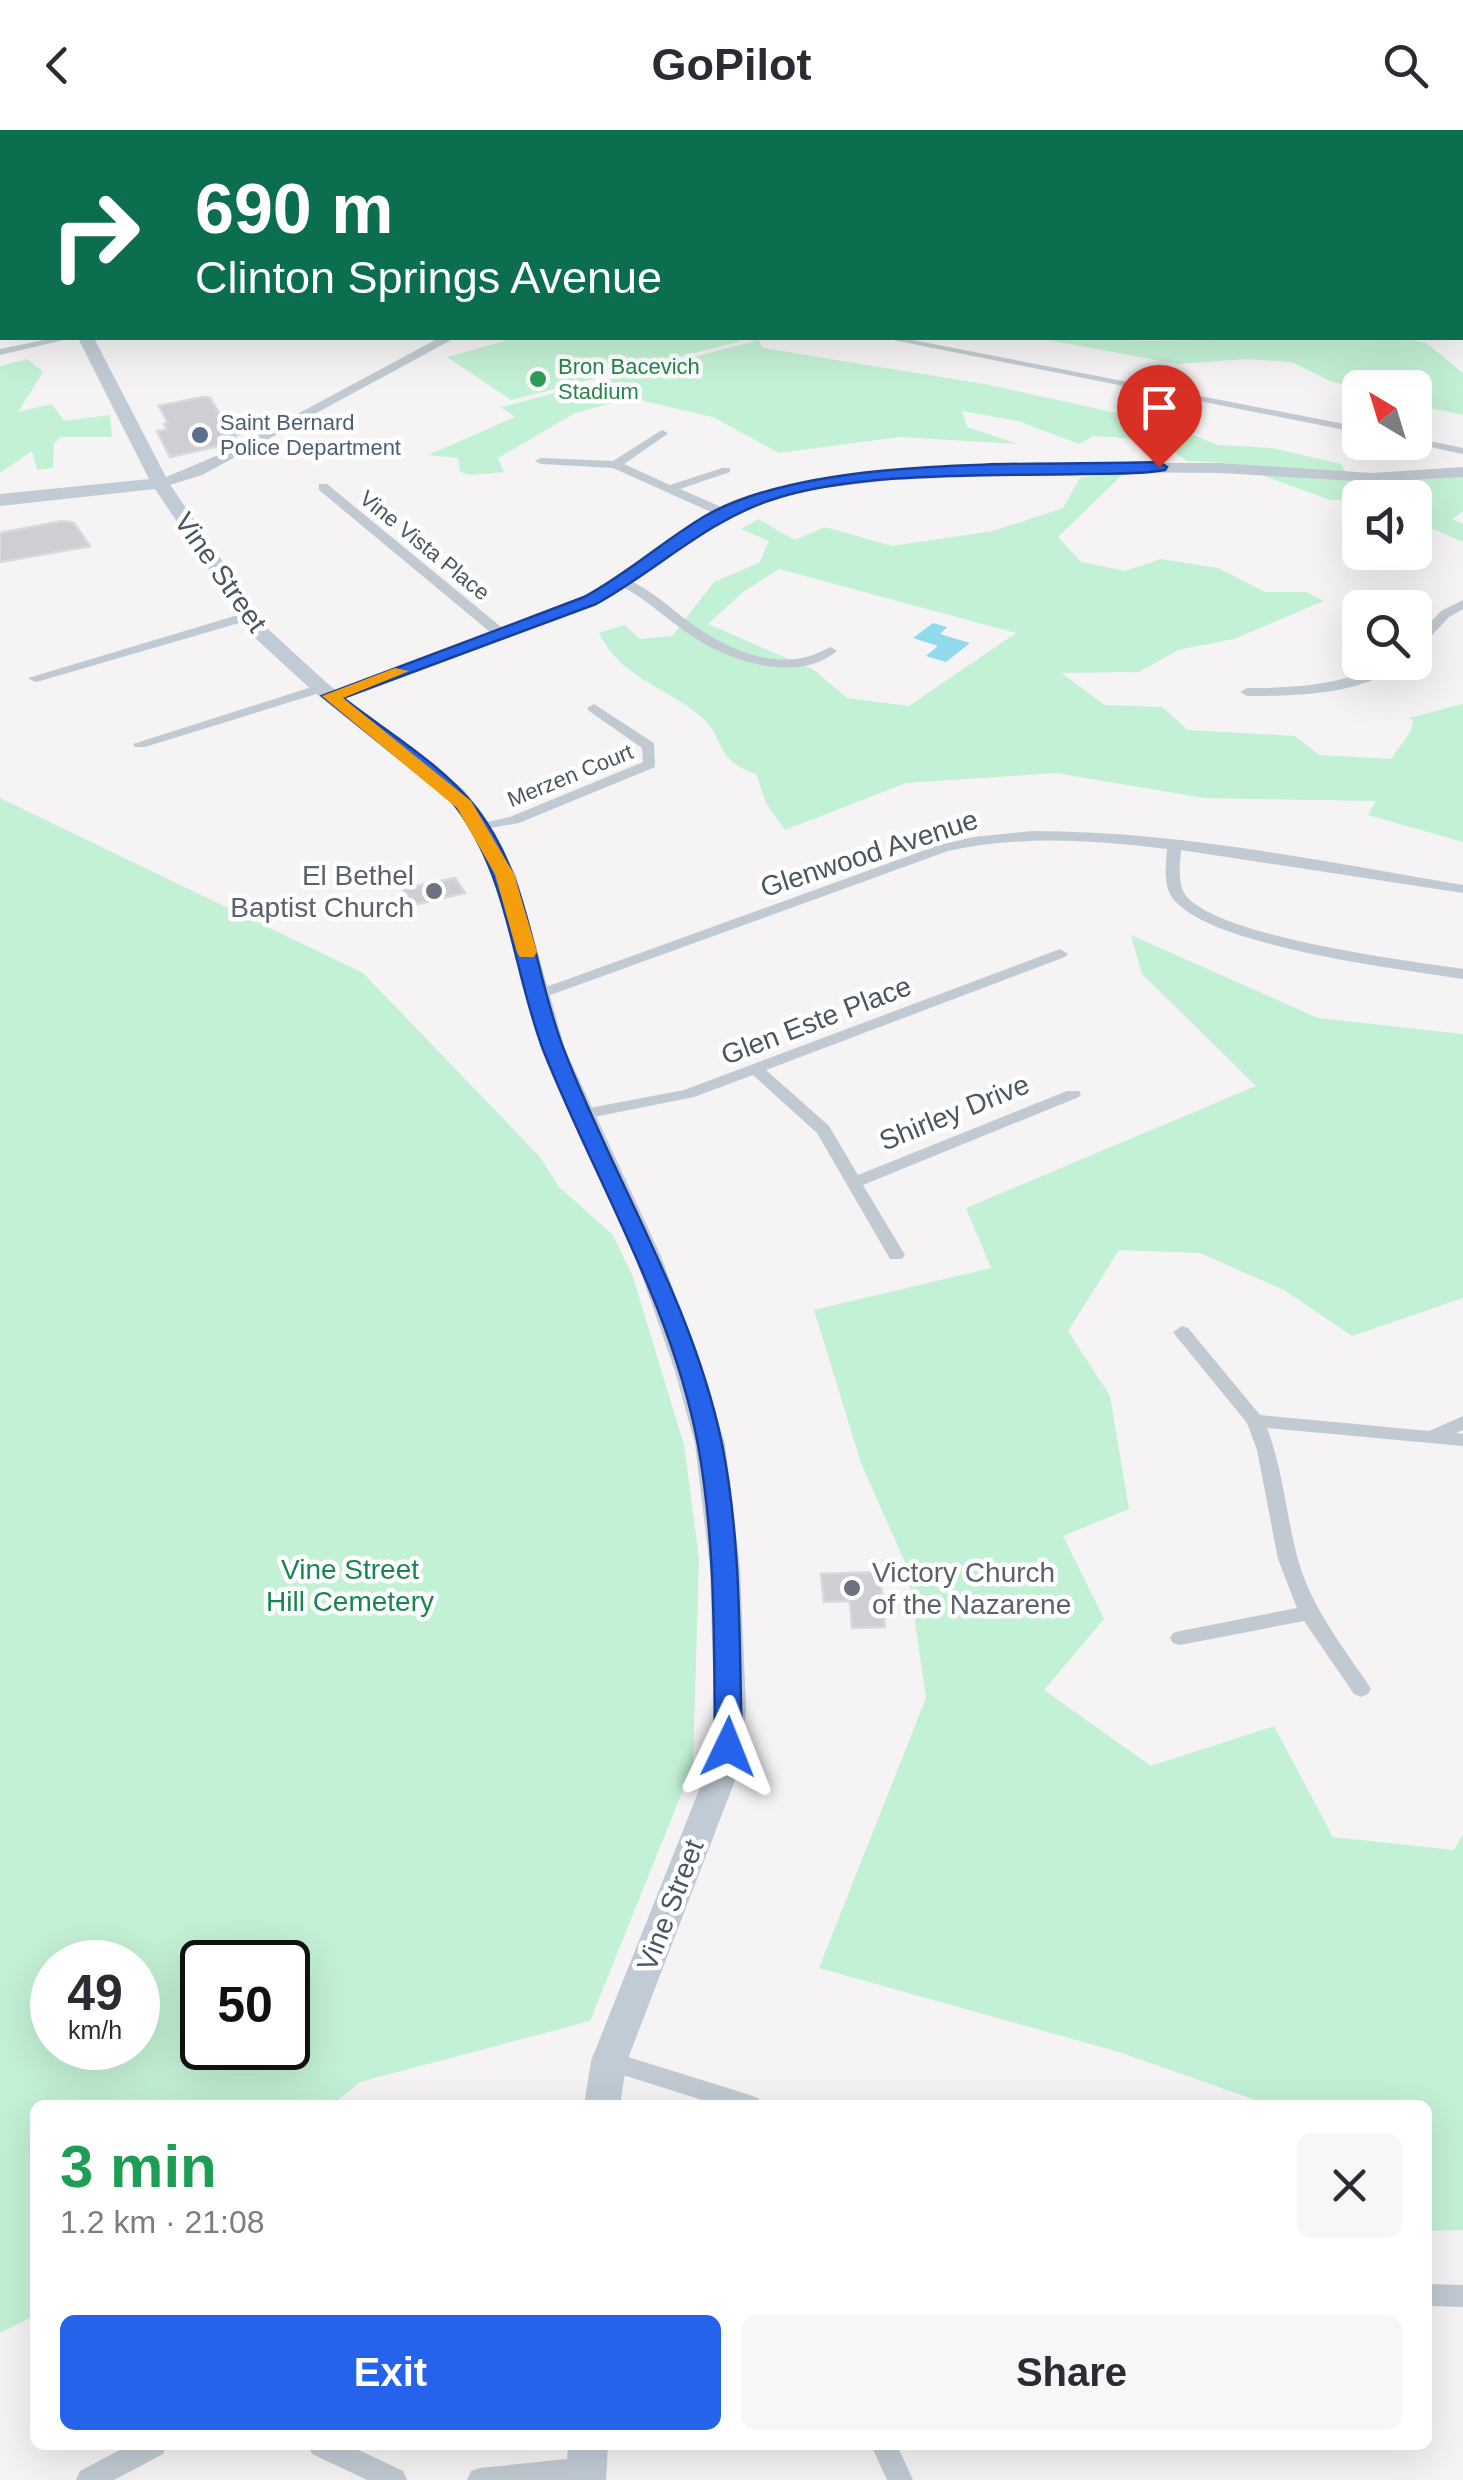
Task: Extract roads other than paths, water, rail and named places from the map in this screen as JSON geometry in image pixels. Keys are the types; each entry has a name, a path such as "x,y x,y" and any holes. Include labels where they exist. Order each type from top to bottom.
{"main road":[{"name":"Vine Street","path":"87,340 160,483 262,634 326,692 456,796 478,828 504,874 553,1049 648,1256 689,1370 710,1444 725,1568 730,1708 725,1765 609,2061 603,2100"},
{"path":"0,500 160,483"},
{"path":"75,494 140,497 175,506"}],"street":[{"path":"0,352 57,340"},
{"path":"160,483 220,461 444,340"},
{"path":"898,340 1342,426"},
{"path":"615,465 662,433"},
{"path":"1432,445 1463,451"},
{"path":"542,460 615,465 724,513"},
{"path":"140,744 326,692 567,610 623,582 679,540 724,513 799,488 924,474 1132,466 1375,477 1463,472"},
{"path":"669,489 726,470"},
{"name":"Vine Vista Place","path":"322,487 501,634"},
{"path":"623,582 659,602 703,638 730,650 789,663 806,663 831,650"},
{"path":"1432,628 1445,614 1463,604"},
{"path":"36,678 248,616"},
{"path":"1247,692 1330,688 1360,680"},
{"name":"Merzen Court","path":"478,828 514,820 650,764 648,746 594,708"},
{"name":"Glenwood Avenue","path":"540,994 969,841 1049,834 1174,845 1463,889"},
{"path":"1174,845 1174,890 1190,908 1209,918 1335,954 1463,974"},
{"name":"Glen Este Place","path":"584,1114 688,1094 1060,954"},
{"path":"757,1070 823,1130 896,1256"},
{"name":"Shirley Drive","path":"856,1182 1073,1094"},
{"path":"1182,1332 1256,1421 1266,1450 1288,1559 1309,1613 1361,1688"},
{"path":"1256,1421 1463,1440"},
{"path":"1434,1436 1463,1422"},
{"path":"1180,1638 1309,1613"},
{"path":"609,2061 734,2100"},
{"path":"1432,2295 1463,2296"},
{"path":"89,2480 145,2450"},
{"path":"331,2450 394,2480"},
{"path":"886,2450 900,2480"},
{"path":"480,2480 587,2465"}],"water":[{"path":"933,623 947,627 940,634 970,643 946,662 926,656 938,646 913,638"}],"place":[{"name":"Bron Bacevich Stadium","path":"538,379"},
{"name":"Saint Bernard Police Department","path":"200,435"},
{"name":"El Bethel Baptist Church","path":"434,891"},
{"name":"Victory Church of the Nazarene","path":"852,1588"}],"park label":[{"name":"Vine Street Hill Cemetery","path":"350,1585"}]}
